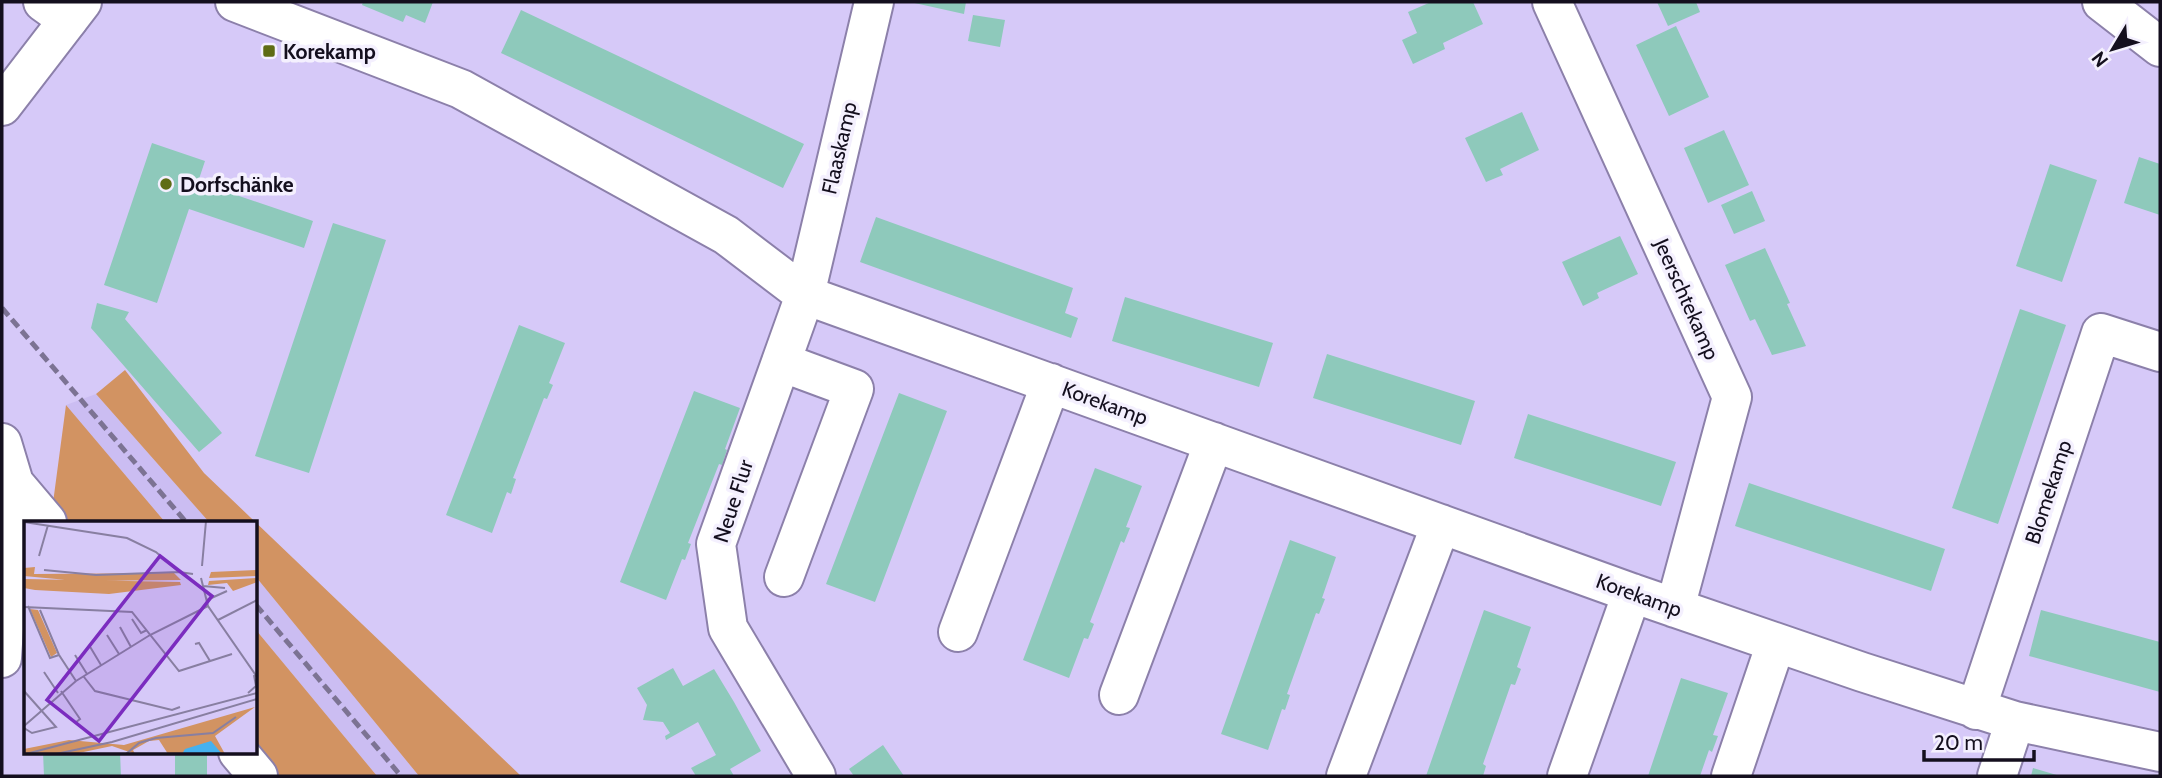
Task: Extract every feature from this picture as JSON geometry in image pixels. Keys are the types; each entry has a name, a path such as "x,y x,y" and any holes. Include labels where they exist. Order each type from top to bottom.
{"street":[{"name":"Korekamp","path":"235,2 457,99 726,235 805,295 1776,643 1976,710 2160,752"},
{"name":"Flaaskamp","path":"805,295 874,2"},
{"name":"Jeerschtekamp","path":"1552,2 1732,397 1675,608"},
{"path":"2102,2 2160,47"},
{"path":"2,106 64,8"},
{"name":"Neue Flur","path":"805,295 716,544 728,628 816,776"},
{"name":"Blomekamp","path":"1976,710 2101,333 2160,352"},
{"path":"781,362 854,389 784,577"},
{"path":"958,632 1051,383"},
{"path":"1119,695 1214,442"},
{"path":"2,443 14,483 2,658"},
{"path":"14,483 45,521"},
{"path":"1346,776 1441,524"},
{"path":"1567,776 1632,593"},
{"path":"1731,776 1776,643"},
{"path":"1997,776 2015,721"},
{"path":"240,754 258,776"}],"shaded area":[{"path":"125,370 204,473 254,521 208,521 96,394"},
{"path":"96,394 208,521 164,521 66,405"},
{"path":"66,405 164,521 54,521 51,518"},
{"path":"257,524 521,776 419,776 257,578"},
{"path":"257,578 419,776 377,776 257,631"},
{"path":"257,631 377,776 270,776 257,754"}],"building":[{"path":"363,2 433,2 425,23 406,15 403,22 362,5"},
{"path":"910,2 966,2 964,14"},
{"path":"1431,2 1473,2 1483,24 1443,43 1445,49 1413,64 1402,40 1417,33 1408,12"},
{"path":"1657,2 1696,2 1700,12 1668,26"},
{"path":"521,10 804,144 783,188 501,53"},
{"path":"973,15 1005,20 1000,47 968,41"},
{"path":"1676,26 1709,97 1669,116 1636,45"},
{"path":"1522,112 1539,150 1500,169 1503,175 1486,182 1465,138"},
{"path":"1724,130 1749,185 1708,203 1684,148"},
{"path":"152,143 205,161 198,182 313,221 304,248 189,209 157,303 104,285"},
{"path":"2139,157 2160,164 2160,215 2124,203"},
{"path":"2050,164 2097,180 2062,282 2016,266"},
{"path":"1752,191 1765,221 1734,234 1721,205"},
{"path":"876,217 1073,288 1065,313 1078,318 1071,338 860,262"},
{"path":"333,223 386,240 309,473 255,456"},
{"path":"1620,236 1638,274 1597,293 1599,298 1583,306 1562,262"},
{"path":"1765,248 1806,346 1772,355 1755,319 1750,321 1725,265"},
{"path":"1125,297 1273,343 1259,387 1112,341"},
{"path":"97,303 129,312 125,319 222,433 199,452 91,328"},
{"path":"2020,309 2066,325 1998,524 1952,508"},
{"path":"519,325 565,343 549,383 553,385 547,399 544,398 513,478 516,479 511,494 507,492 492,533 446,515"},
{"path":"1327,354 1475,401 1461,445 1313,398"},
{"path":"694,391 740,408 722,465 719,464 688,543 691,544 685,560 682,559 666,600 620,582"},
{"path":"899,393 947,411 875,602 826,584"},
{"path":"1528,414 1676,462 1661,506 1514,458"},
{"path":"1095,468 1142,486 1126,527 1130,528 1124,543 1121,541 1090,622 1094,624 1088,639 1084,638 1069,678 1023,660"},
{"path":"1749,483 1945,549 1931,591 1735,526"},
{"path":"1290,540 1336,557 1322,598 1325,599 1319,614 1316,613 1287,694 1290,695 1285,710 1282,709 1268,750 1221,734"},
{"path":"1484,610 1531,627 1517,667 1521,669 1515,685 1511,684 1483,764 1486,766 1483,776 1426,776"},
{"path":"2041,610 2160,642 2160,692 2029,656"},
{"path":"673,668 683,686 714,669 734,702 761,751 730,769 734,776 696,776 691,768 716,755 698,722 666,740 665,736 670,733 663,722 643,720 647,705 637,688"},
{"path":"1681,678 1728,693 1713,735 1718,736 1712,752 1709,750 1700,776 1648,776"},
{"path":"883,745 904,776 854,776 849,769"},
{"path":"43,754 120,754 121,776 44,776"},
{"path":"175,754 207,754 207,776 175,776"},
{"path":"2033,768 2060,776 2031,776"}],"railway":[{"path":"2,308 185,521"},
{"path":"257,606 401,776"}],"place":[{"name":"Korekamp","path":"269,51"},
{"name":"Dorfschänke","path":"166,184"}]}
